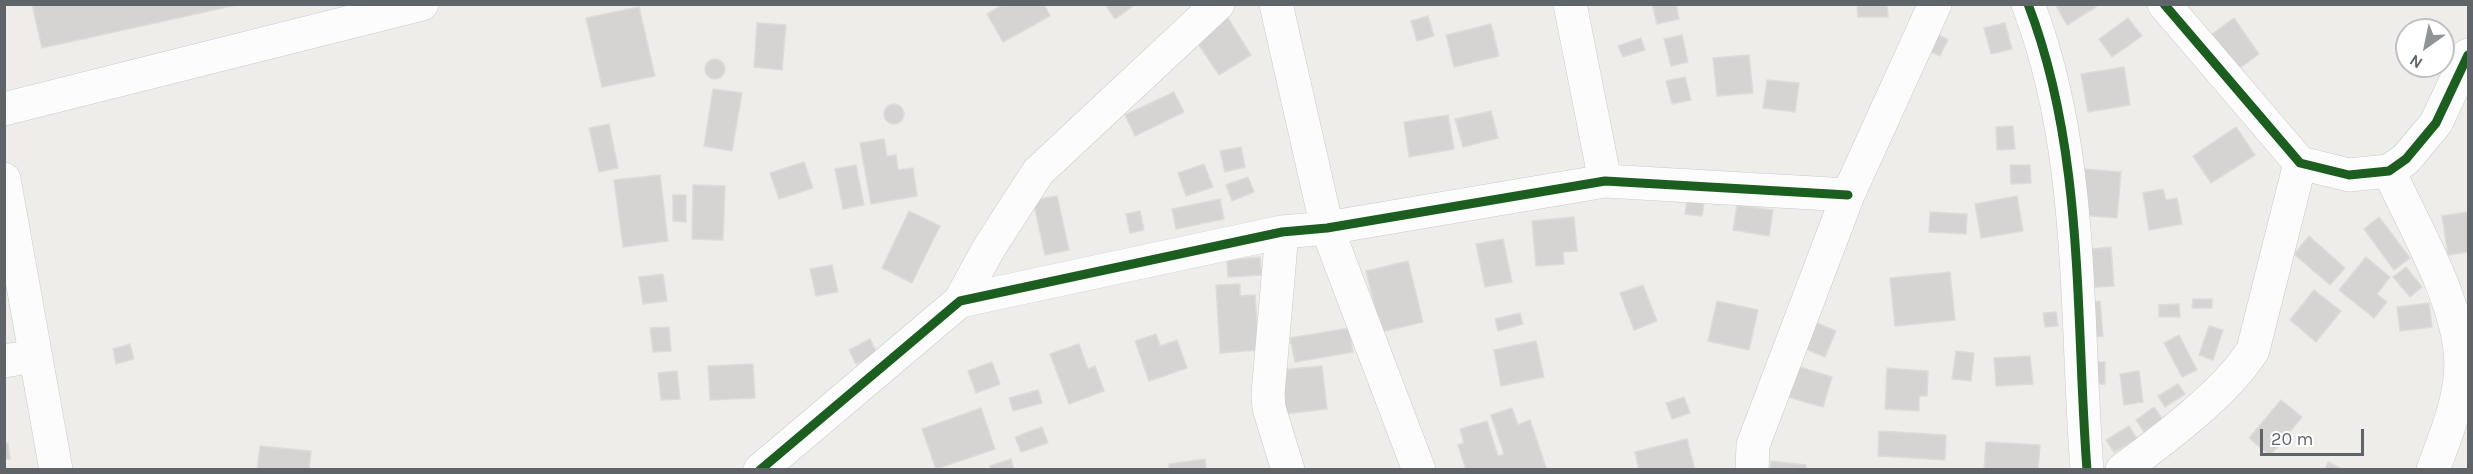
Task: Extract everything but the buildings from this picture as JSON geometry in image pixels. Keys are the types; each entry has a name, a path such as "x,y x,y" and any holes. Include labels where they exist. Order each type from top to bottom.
{"street":[{"path":"4,109 422,4"},
{"path":"760,470 960,301 989,248 1038,172 1218,4"},
{"path":"1276,4 1327,228 1419,470"},
{"path":"1570,4 1605,181"},
{"path":"1752,470 1753,444 1848,195 1935,4"},
{"path":"2028,4 2045,47 2069,163 2087,470"},
{"path":"2164,4 2300,163 2349,175 2389,171 2406,159 2436,123 2469,55"},
{"path":"2122,470 2147,452 2242,369 2253,350 2300,163"},
{"path":"2389,171 2447,297 2460,350 2457,396 2433,470"},
{"path":"4,179 20,358 56,470"},
{"path":"960,301 1282,232 1327,228 1605,181 1848,195"},
{"path":"1282,232 1268,394 1269,408 1288,470"}],"cycle path":[{"path":"2028,4 2046,60 2060,117 2069,175 2087,470"},
{"path":"2164,4 2300,163 2349,175 2389,171 2406,159 2436,123 2468,55"},
{"path":"760,470 960,301 1282,232 1327,228 1605,181 1848,195"}]}
